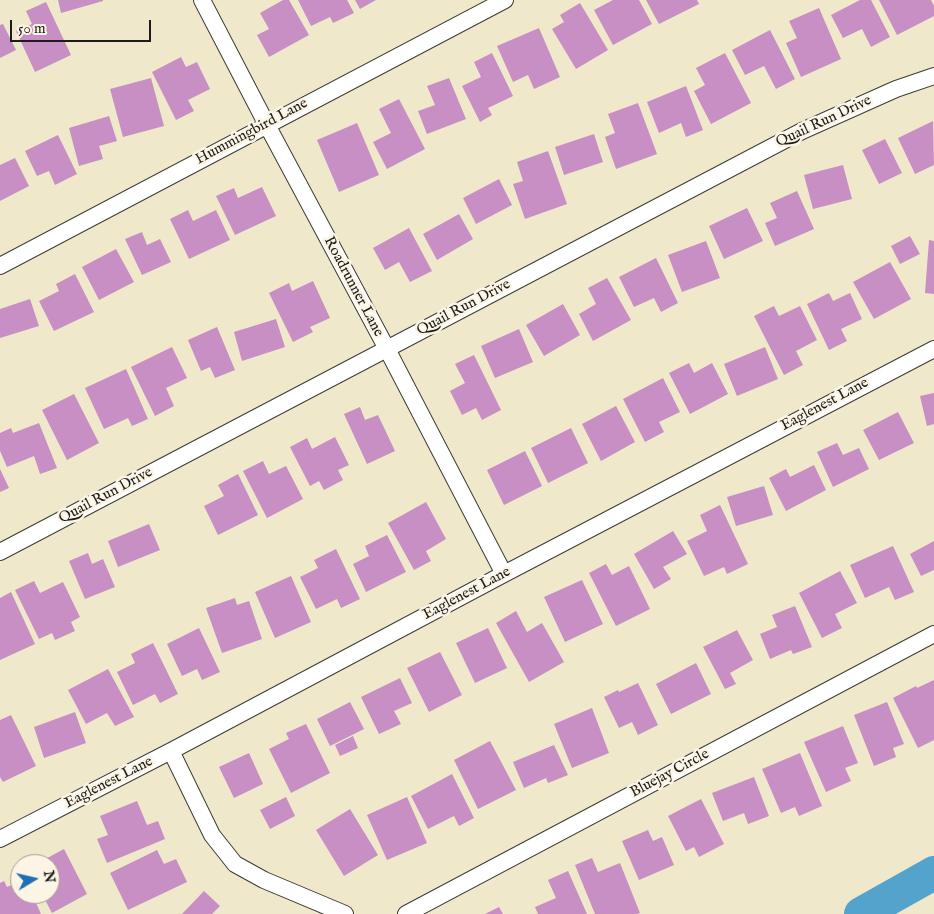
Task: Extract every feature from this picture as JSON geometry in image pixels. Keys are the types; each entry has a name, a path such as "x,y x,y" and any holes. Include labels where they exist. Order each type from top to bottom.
{"street":[{"name":"Roadrunner Lane","path":"202,0 504,574"},
{"name":"Hummingbird Lane","path":"0,266 505,0"},
{"name":"Quail Run Drive","path":"0,552 802,131 896,89 934,76"},
{"name":"Eaglenest Lane","path":"0,839 171,751 934,348"},
{"name":"Bluejay Circle","path":"406,914 934,634"},
{"path":"171,751 212,835 235,864 264,880 344,914"}],"building":[{"path":"58,0 103,0 103,1 61,13"},
{"path":"283,0 289,0 309,35 269,57 257,35 269,29 260,13"},
{"path":"298,0 347,0 354,13 333,23 330,17 311,26"},
{"path":"355,0 376,0 360,9"},
{"path":"613,0 639,0 652,24 613,45 594,10"},
{"path":"646,0 697,0 699,4 659,24"},
{"path":"860,0 871,0 890,37 871,47 862,29 843,38 831,15"},
{"path":"879,0 931,0 934,6 934,16 897,35"},
{"path":"46,2 71,55 35,72 16,31 32,24 26,11"},
{"path":"580,3 608,50 576,69 552,29 564,22 560,15"},
{"path":"819,8 841,59 801,77 786,43 797,38 789,21"},
{"path":"3,24 16,50 0,58 0,25"},
{"path":"539,28 560,77 534,89 528,75 513,82 497,46"},
{"path":"770,30 795,79 776,89 764,66 745,75 732,50"},
{"path":"492,53 513,96 488,108 492,115 480,122 462,86 481,77 474,62"},
{"path":"725,53 751,103 711,124 694,91 705,85 696,68"},
{"path":"181,57 186,67 197,62 210,89 188,100 194,111 176,120 152,72"},
{"path":"151,78 164,126 123,137 110,89"},
{"path":"449,78 466,119 427,134 418,111 435,105 427,86"},
{"path":"686,86 703,130 686,137 681,123 659,133 647,102"},
{"path":"399,99 425,149 387,169 373,142 391,133 379,109"},
{"path":"638,103 657,154 616,169 605,137 615,133 608,114"},
{"path":"109,116 117,141 99,146 103,159 79,166 69,128"},
{"path":"933,121 934,165 915,174 898,138"},
{"path":"357,123 379,175 339,192 317,140"},
{"path":"594,134 603,162 564,175 555,147"},
{"path":"58,135 77,174 55,185 49,171 37,176 25,151"},
{"path":"885,139 902,173 879,184 862,150"},
{"path":"548,151 567,204 525,219 513,184 523,181 517,162"},
{"path":"15,158 29,186 0,201 0,165"},
{"path":"843,165 852,199 813,209 804,175"},
{"path":"499,179 512,205 476,224 463,198"},
{"path":"262,187 276,216 235,235 216,196 234,188 238,198"},
{"path":"797,191 814,229 775,246 765,223 777,218 770,203"},
{"path":"747,208 763,241 724,259 709,226"},
{"path":"188,210 193,221 216,210 230,240 189,259 170,219"},
{"path":"459,214 473,239 437,260 423,234"},
{"path":"409,228 432,271 410,282 399,262 385,270 373,248"},
{"path":"142,232 147,245 160,239 171,262 142,275 125,239"},
{"path":"910,236 920,254 900,264 891,246"},
{"path":"929,240 934,241 934,294 925,293"},
{"path":"706,241 720,278 682,292 668,255"},
{"path":"116,249 134,282 99,300 82,267"},
{"path":"656,258 678,303 661,312 654,298 634,307 619,277"},
{"path":"890,262 911,299 874,319 853,282"},
{"path":"75,274 94,312 54,331 39,301 59,291 56,284"},
{"path":"607,278 631,320 593,341 579,314 596,304 588,288"},
{"path":"313,281 330,318 310,327 313,332 293,342 269,293 289,283 292,291"},
{"path":"829,293 833,301 850,293 862,319 841,329 847,341 829,350 807,304"},
{"path":"30,299 39,326 0,338 0,309"},
{"path":"563,304 580,335 544,356 526,325"},
{"path":"774,306 779,316 800,306 817,340 796,351 803,365 784,375 754,316"},
{"path":"276,319 285,347 242,361 234,332"},
{"path":"217,327 235,370 215,378 210,367 201,371 188,340"},
{"path":"519,329 533,362 495,378 481,346"},
{"path":"172,347 187,378 166,388 174,406 155,416 131,367"},
{"path":"765,347 778,379 737,396 724,364"},
{"path":"474,355 501,410 482,420 476,408 462,415 450,391 465,383 455,364"},
{"path":"689,363 694,373 712,363 728,394 690,414 669,373"},
{"path":"126,369 148,419 132,426 128,418 104,429 85,388"},
{"path":"663,378 680,412 659,422 664,432 645,442 623,399"},
{"path":"934,393 934,424 927,426 920,396"},
{"path":"74,394 99,443 67,460 42,410"},
{"path":"616,406 635,442 601,461 582,424"},
{"path":"360,407 365,420 378,415 395,451 367,464 344,414"},
{"path":"898,412 914,443 879,460 863,430"},
{"path":"39,423 57,468 40,474 34,456 7,467 0,451 0,433 11,428 13,433"},
{"path":"571,428 588,463 548,483 531,448"},
{"path":"335,437 349,465 338,470 343,480 324,490 319,481 310,486 290,447 307,438 312,449"},
{"path":"837,443 843,455 859,448 869,469 833,487 817,452"},
{"path":"525,451 542,486 504,505 487,470"},
{"path":"263,461 269,474 286,466 303,499 267,518 243,471"},
{"path":"814,465 826,490 786,511 769,478 786,469 790,477"},
{"path":"0,469 9,488 0,492"},
{"path":"238,474 258,515 218,535 204,506 224,496 218,485"},
{"path":"764,486 773,515 736,526 727,497"},
{"path":"426,502 446,539 426,551 431,561 414,570 388,523"},
{"path":"720,505 748,564 727,574 724,567 704,576 687,541 707,531 700,515"},
{"path":"149,524 160,550 118,567 108,541"},
{"path":"673,531 687,554 663,567 671,579 654,589 634,554"},
{"path":"387,535 406,572 366,592 353,564 369,556 365,546"},
{"path":"934,541 934,570 921,576 910,554"},
{"path":"893,546 914,592 895,600 889,587 865,598 850,565"},
{"path":"336,549 360,599 341,608 337,599 316,609 300,577 318,568 314,560"},
{"path":"88,553 92,564 103,559 115,587 85,599 69,561"},
{"path":"606,564 612,575 629,566 650,609 616,626 589,573"},
{"path":"840,571 857,603 835,614 842,628 822,638 799,593"},
{"path":"291,576 311,622 275,638 255,592"},
{"path":"582,580 603,624 565,642 544,597"},
{"path":"34,581 40,593 63,582 80,617 71,622 75,631 55,640 52,633 39,639 15,590"},
{"path":"11,592 35,644 0,660 0,598"},
{"path":"235,598 237,605 249,601 262,639 222,653 206,608"},
{"path":"795,606 812,647 793,654 791,650 770,659 760,634 777,627 772,615"},
{"path":"516,611 527,632 542,623 564,662 529,682 496,623"},
{"path":"199,628 220,672 202,680 197,669 182,676 167,644"},
{"path":"488,628 507,668 475,683 456,643"},
{"path":"737,630 753,660 730,673 736,684 725,689 703,647"},
{"path":"153,643 178,694 160,703 155,694 133,705 117,672 135,663 131,654"},
{"path":"440,652 462,695 429,712 407,668"},
{"path":"696,663 711,694 671,714 656,684"},
{"path":"108,669 134,717 115,726 107,713 86,724 68,690"},
{"path":"400,678 412,703 394,711 401,724 379,734 361,697"},
{"path":"934,680 934,740 918,748 893,698 916,686 917,688"},
{"path":"638,683 658,725 638,735 632,722 619,728 604,697"},
{"path":"350,702 364,729 330,746 317,719"},
{"path":"887,702 904,744 893,748 896,757 874,766 854,715"},
{"path":"592,708 609,753 572,768 554,724"},
{"path":"75,712 86,743 44,758 34,727"},
{"path":"11,715 36,766 3,782 0,777 0,720"},
{"path":"306,724 330,773 291,793 269,749 289,739 286,733"},
{"path":"843,726 858,763 845,768 851,781 826,792 804,742"},
{"path":"353,736 358,748 340,756 335,745"},
{"path":"490,741 516,790 478,809 454,760"},
{"path":"554,745 568,775 548,783 546,778 524,788 513,762"},
{"path":"249,753 263,784 234,798 219,767"},
{"path":"800,753 822,806 799,816 795,807 781,813 762,769"},
{"path":"452,774 474,818 459,826 454,816 428,829 411,796"},
{"path":"754,777 769,816 748,824 744,813 723,821 712,793"},
{"path":"286,797 295,816 270,829 260,810"},
{"path":"407,797 427,843 387,860 367,815"},
{"path":"701,799 724,844 699,857 694,847 686,851 668,816"},
{"path":"137,801 147,825 158,821 165,839 107,863 97,839 108,835 100,816"},
{"path":"350,809 378,855 344,876 316,830"},
{"path":"648,830 653,841 662,837 674,865 639,880 622,841"},
{"path":"64,849 87,894 52,913 47,904 60,904 60,854 55,854"},
{"path":"157,850 164,864 176,859 187,882 128,910 110,873"},
{"path":"592,858 598,872 620,863 640,913 595,914 575,865"},
{"path":"568,871 587,914 538,914 535,907 556,898 548,880"},
{"path":"4,881 7,887 10,886 10,904 36,904 41,914 0,914 0,883"},
{"path":"204,891 220,906 212,914 182,914"},
{"path":"499,907 503,914 485,914"}],"waterway":[{"path":"861,914 934,873"}]}
